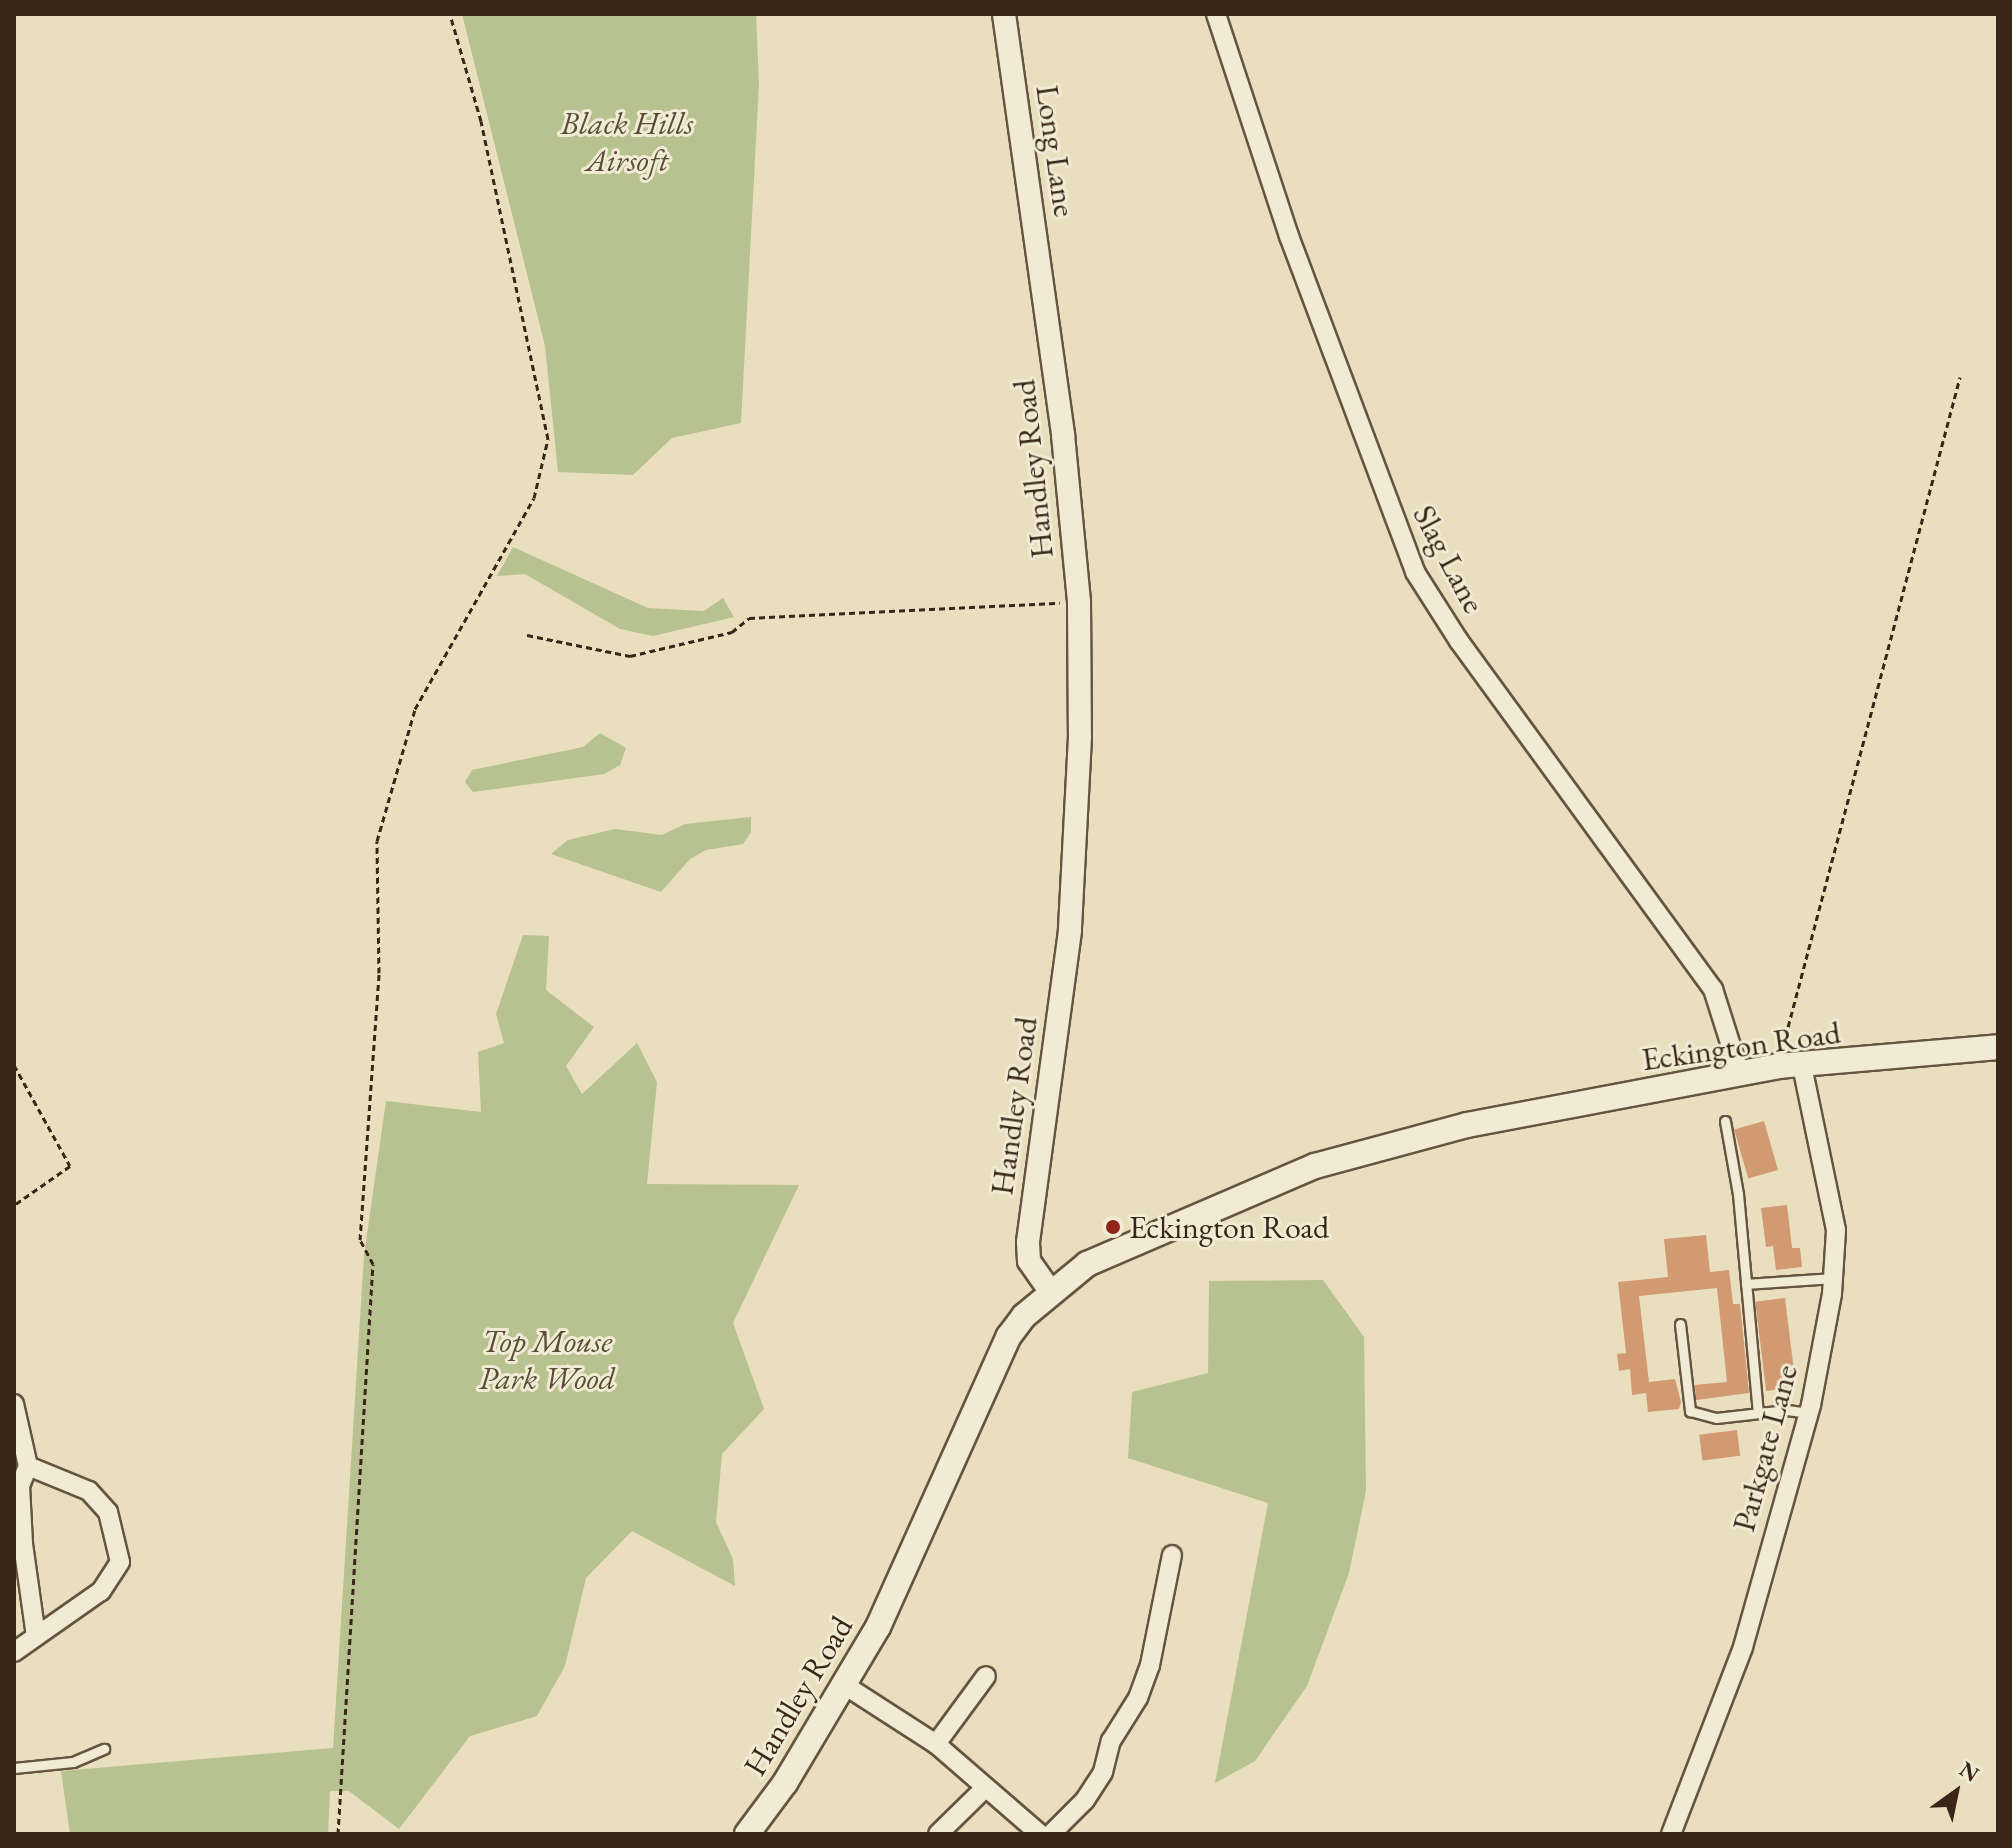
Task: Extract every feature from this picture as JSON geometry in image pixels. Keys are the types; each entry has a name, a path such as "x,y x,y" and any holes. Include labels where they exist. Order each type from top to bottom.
{"main road":[{"name":"Eckington Road","path":"1051,1292 1087,1264 1315,1166 1467,1125 1790,1066 1998,1047"},
{"name":"Handley Road","path":"747,1834 846,1686 942,1494 994,1362 1024,1316 1051,1292"}],"street":[{"name":"Long Lane","path":"1004,14 1045,298"},
{"name":"Slag Lane","path":"1216,14 1289,236 1415,572 1459,641 1713,989 1740,1074"},
{"name":"Handley Road","path":"1045,298 1079,602 1080,737 1070,931 1028,1242 1029,1261 1051,1292"},
{"name":"Parkgate Lane","path":"1671,1834 1743,1647 1809,1413 1833,1278 1836,1230 1790,1066"},
{"path":"14,1404 28,1466 20,1486 22,1529 36,1636"},
{"path":"14,1652 101,1591 120,1562 108,1512 89,1491 28,1466"},
{"path":"1051,1834 1085,1800 1103,1772 1111,1741 1138,1698 1150,1665 1172,1555"},
{"path":"936,1744 986,1676"},
{"path":"846,1686 936,1744 984,1789 1040,1834"},
{"path":"938,1834 984,1789"}],"lane":[{"path":"1725,1121 1746,1284 1758,1413"},
{"path":"1746,1284 1833,1278"},
{"path":"1680,1324 1690,1411 1716,1418 1758,1413 1809,1413"},
{"path":"14,1768 73,1762 104,1749"}],"path":[{"path":"338,1834 373,1264 360,1240 379,973 377,841 415,709 534,498 548,439 481,121 450,14"},
{"path":"1790,1066 1960,377"},
{"path":"527,635 630,656 732,632 749,618 1079,602"},
{"path":"14,1065 70,1166 14,1205"}],"green space":[{"name":"Black Hills Airsoft","path":"462,14 756,14 759,84 741,423 672,438 633,475 558,472 545,346"},
{"path":"513,547 648,608 704,611 723,598 734,617 653,636 620,629 525,574 497,576"},
{"path":"600,733 626,748 620,765 604,774 473,792 465,782 472,770 583,747"},
{"path":"751,817 751,832 743,844 706,850 690,859 661,892 551,854 568,840 615,829 662,835 685,824"},
{"name":"Top Mouse Park Wood","path":"523,935 549,936 546,990 594,1027 566,1066 582,1094 637,1043 657,1082 647,1184 799,1185 733,1323 764,1409 722,1454 716,1522 733,1559 735,1586 632,1531 586,1578 565,1666 537,1716 470,1736 399,1829 349,1791 330,1791 328,1834 70,1834 61,1771 333,1748 364,1256 386,1101 481,1112 478,1052 504,1043 496,1014"},
{"path":"1323,1280 1364,1337 1366,1491 1349,1573 1307,1686 1255,1761 1215,1783 1268,1503 1128,1458 1132,1392 1208,1373 1209,1281"}],"building":[{"path":"1764,1121 1778,1170 1748,1179 1734,1130"},
{"path":"1787,1205 1792,1248 1800,1248 1802,1267 1776,1270 1773,1246 1766,1247 1761,1208"},
{"path":"1706,1235 1710,1272 1729,1270 1733,1304 1740,1304 1749,1393 1696,1400 1695,1385 1727,1382 1717,1288 1639,1296 1649,1382 1675,1379 1681,1402 1679,1409 1648,1412 1646,1393 1632,1395 1630,1369 1619,1371 1617,1354 1626,1353 1618,1282 1668,1277 1664,1239"},
{"path":"1785,1298 1796,1387 1766,1391 1755,1302"},
{"path":"1737,1430 1740,1456 1702,1460 1699,1435"}],"place":[{"name":"Eckington Road","path":"1113,1227"}]}
